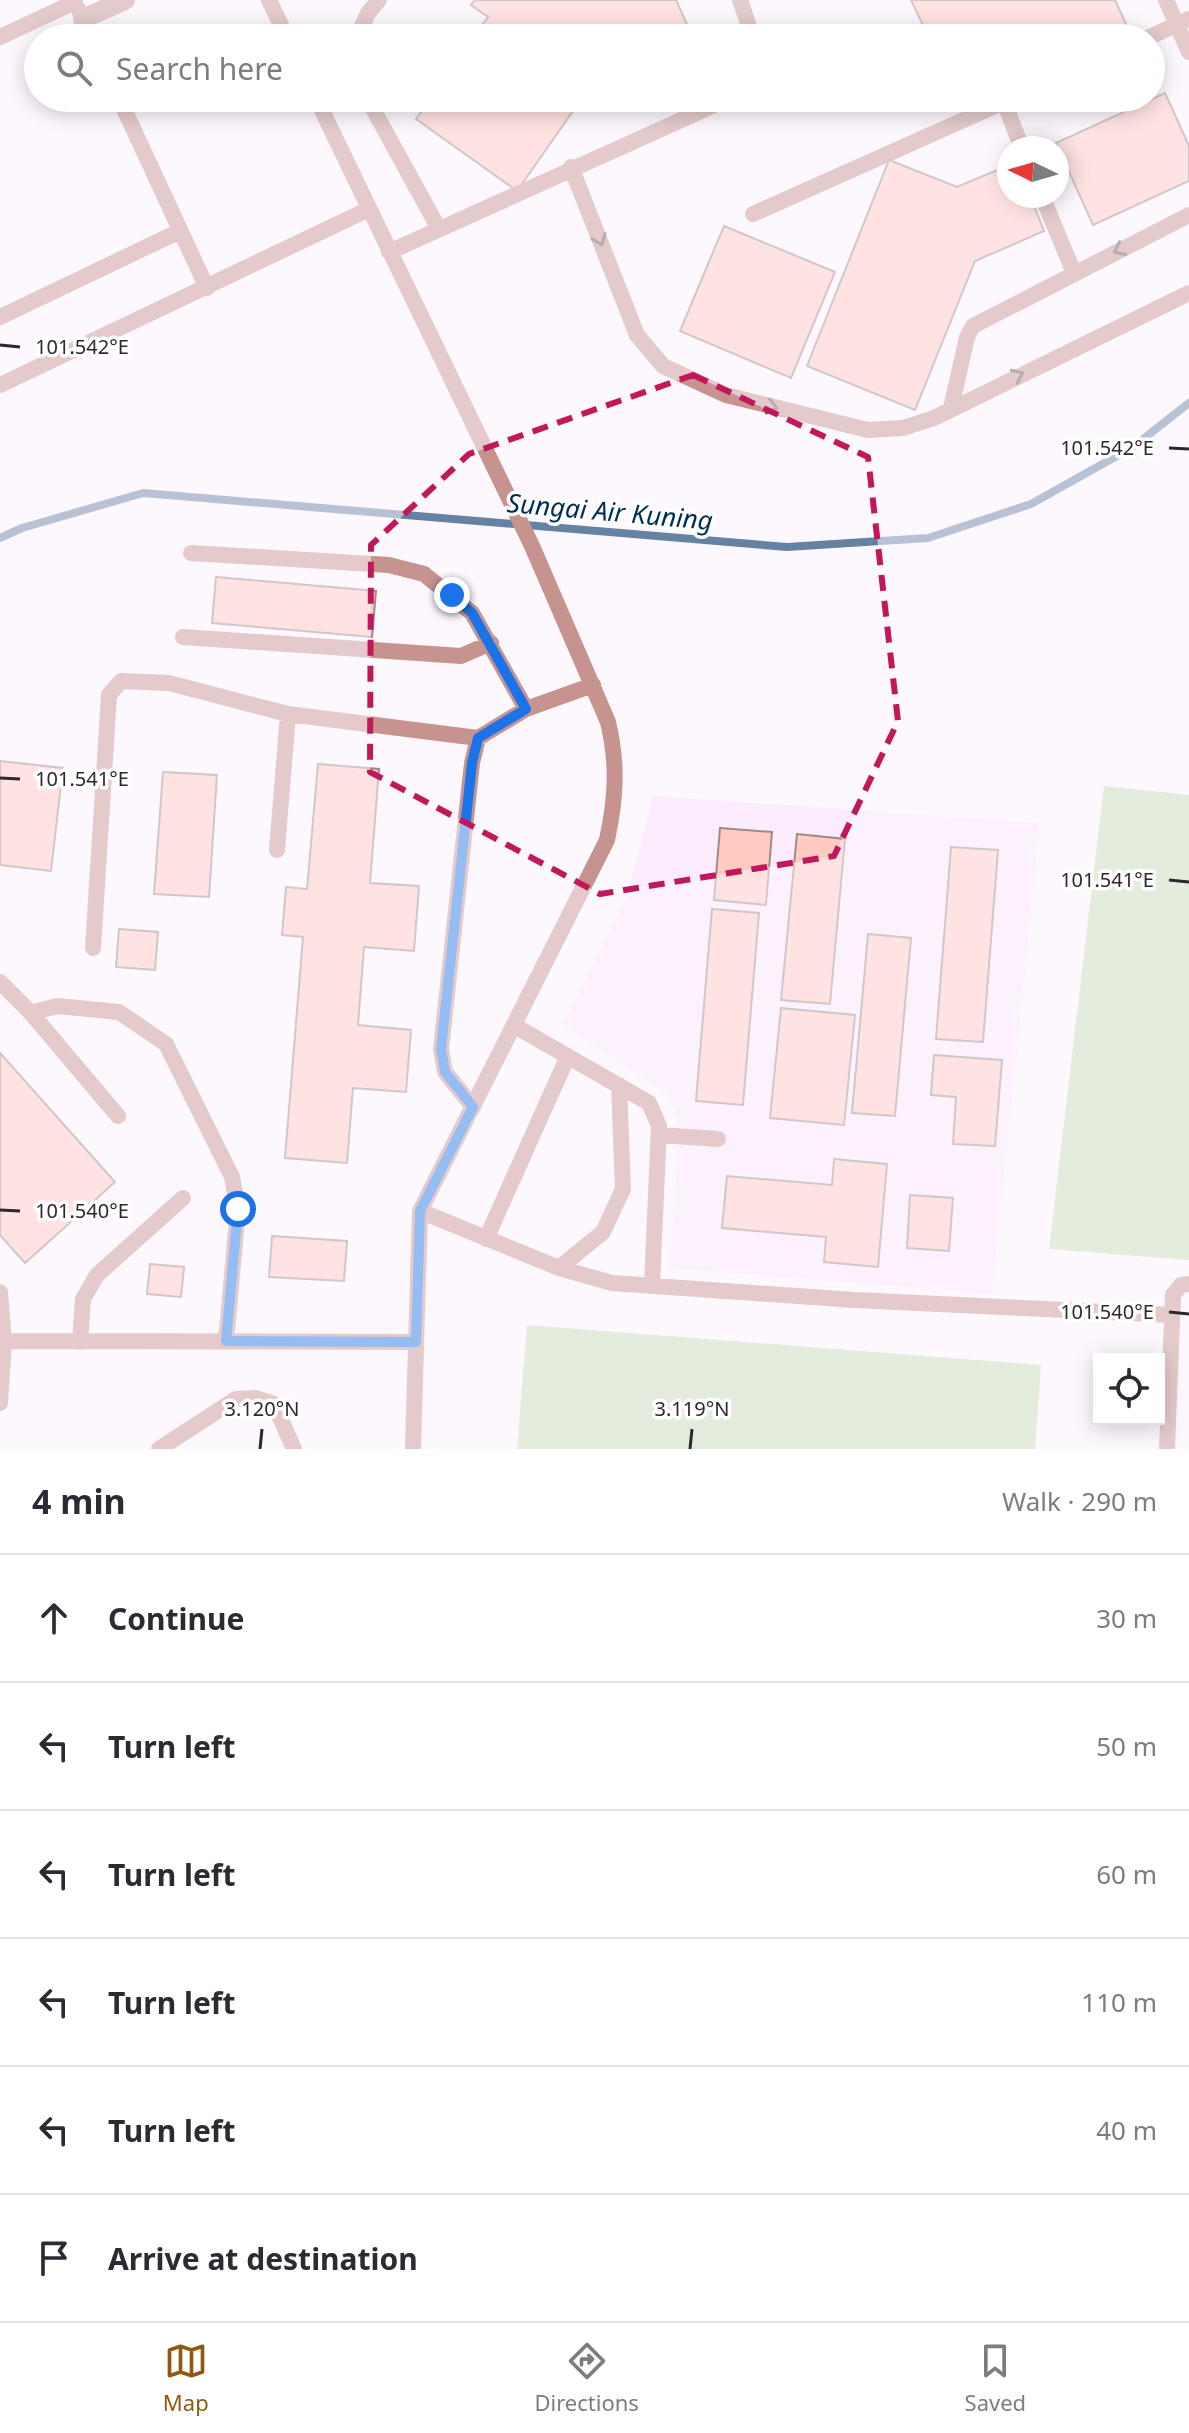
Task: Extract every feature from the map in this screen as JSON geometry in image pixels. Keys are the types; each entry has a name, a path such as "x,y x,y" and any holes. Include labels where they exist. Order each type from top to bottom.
{"street":[{"path":"81,15 125,0"}],"lane":[{"path":"269,0 280,24"},
{"path":"363,24 379,0"},
{"path":"740,0 748,24"},
{"path":"1166,0 1183,22 1189,52"},
{"path":"48,24 81,15"},
{"path":"0,37 24,30"},
{"path":"125,112 207,288"},
{"path":"323,112 532,546 608,722 615,753 617,795 607,840 420,1211 413,1449"},
{"path":"375,112 439,229"},
{"path":"389,252 698,112"},
{"path":"753,214 981,112"},
{"path":"1012,112 1018,136"},
{"path":"571,167 637,335 663,366 726,395 868,430 903,428 934,418 1189,293"},
{"path":"1047,208 1074,273"},
{"path":"0,385 369,209"},
{"path":"951,408 967,337 973,326 1189,215"},
{"path":"0,317 180,231"},
{"path":"191,553 389,565 424,574 472,613 526,709"},
{"path":"183,637 461,656 491,643"},
{"path":"93,948 109,695 121,681 149,680 288,714 478,738 526,709 593,685"},
{"path":"277,850 288,714"},
{"path":"473,1107 445,1072 441,1049 472,763 478,738"},
{"path":"0,982 31,1013 118,1116"},
{"path":"31,1013 57,1006 119,1012 166,1044 232,1177 238,1209 226,1341"},
{"path":"515,1026 649,1103 659,1135 652,1286"},
{"path":"486,1239 568,1056"},
{"path":"559,1268 603,1232 623,1189 619,1085"},
{"path":"659,1135 718,1139"},
{"path":"80,1342 83,1299 97,1275 183,1198"},
{"path":"420,1211 559,1268 612,1283 1172,1315"},
{"path":"1167,1449 1173,1295 1181,1285 1189,1284"},
{"path":"0,1292 4,1341 0,1403"},
{"path":"4,1341 416,1342"},
{"path":"159,1449 236,1399 255,1398 274,1404 294,1449"}],"highlighted area":[{"path":"693,375 868,457 898,721 834,856 600,894 370,772 371,545 469,454"}],"shaded area":[{"path":"653,796 1040,823 992,1294 669,1268 680,1127 668,1094 562,1025 629,891"}],"green space":[{"path":"1104,786 1189,795 1189,1260 1049,1249"},
{"path":"527,1325 1041,1365 1035,1449 517,1449"}],"building":[{"path":"475,0 676,0 687,24 483,24 488,17 471,5"},
{"path":"911,0 1115,0 1126,24 922,24"},
{"path":"1165,93 1189,146 1189,181 1093,225 1069,172 1069,137 1124,112 1165,112"},
{"path":"421,112 572,112 517,191 416,119"},
{"path":"889,160 957,187 997,170 997,208 1035,208 1044,231 975,261 915,410 807,366"},
{"path":"724,226 835,272 791,378 680,331"},
{"path":"216,577 376,591 372,637 212,623"},
{"path":"0,761 63,768 51,871 0,865"},
{"path":"318,764 379,769 370,883 419,886 414,951 364,947 358,1025 411,1030 406,1092 353,1088 347,1163 285,1158 303,937 282,935 286,887 307,889"},
{"path":"163,772 217,775 209,897 154,894"},
{"path":"720,828 772,832 766,905 714,900"},
{"path":"797,834 845,839 830,1004 781,1000"},
{"path":"951,847 998,850 983,1042 936,1039"},
{"path":"712,909 759,913 743,1105 696,1101"},
{"path":"119,929 158,932 155,970 116,967"},
{"path":"868,934 911,938 895,1116 852,1113"},
{"path":"781,1008 855,1015 844,1125 770,1118"},
{"path":"0,1053 115,1182 25,1263 0,1235"},
{"path":"934,1055 1002,1060 995,1146 953,1144 956,1097 931,1095"},
{"path":"834,1159 887,1164 878,1267 824,1262 826,1237 722,1228 727,1176 832,1185"},
{"path":"910,1195 953,1198 949,1251 907,1248"},
{"path":"272,1236 347,1241 344,1281 269,1277"},
{"path":"150,1264 184,1267 181,1297 147,1294"}],"waterway":[{"name":"Sungai Air Kuning","path":"0,538 22,528 143,493 787,547 928,538 1031,504 1133,447 1189,403"}],"route":[{"path":"238,1209 226,1341 416,1342 420,1211 473,1107 441,1064 472,763 478,738 526,709 472,613 452,595"}]}
